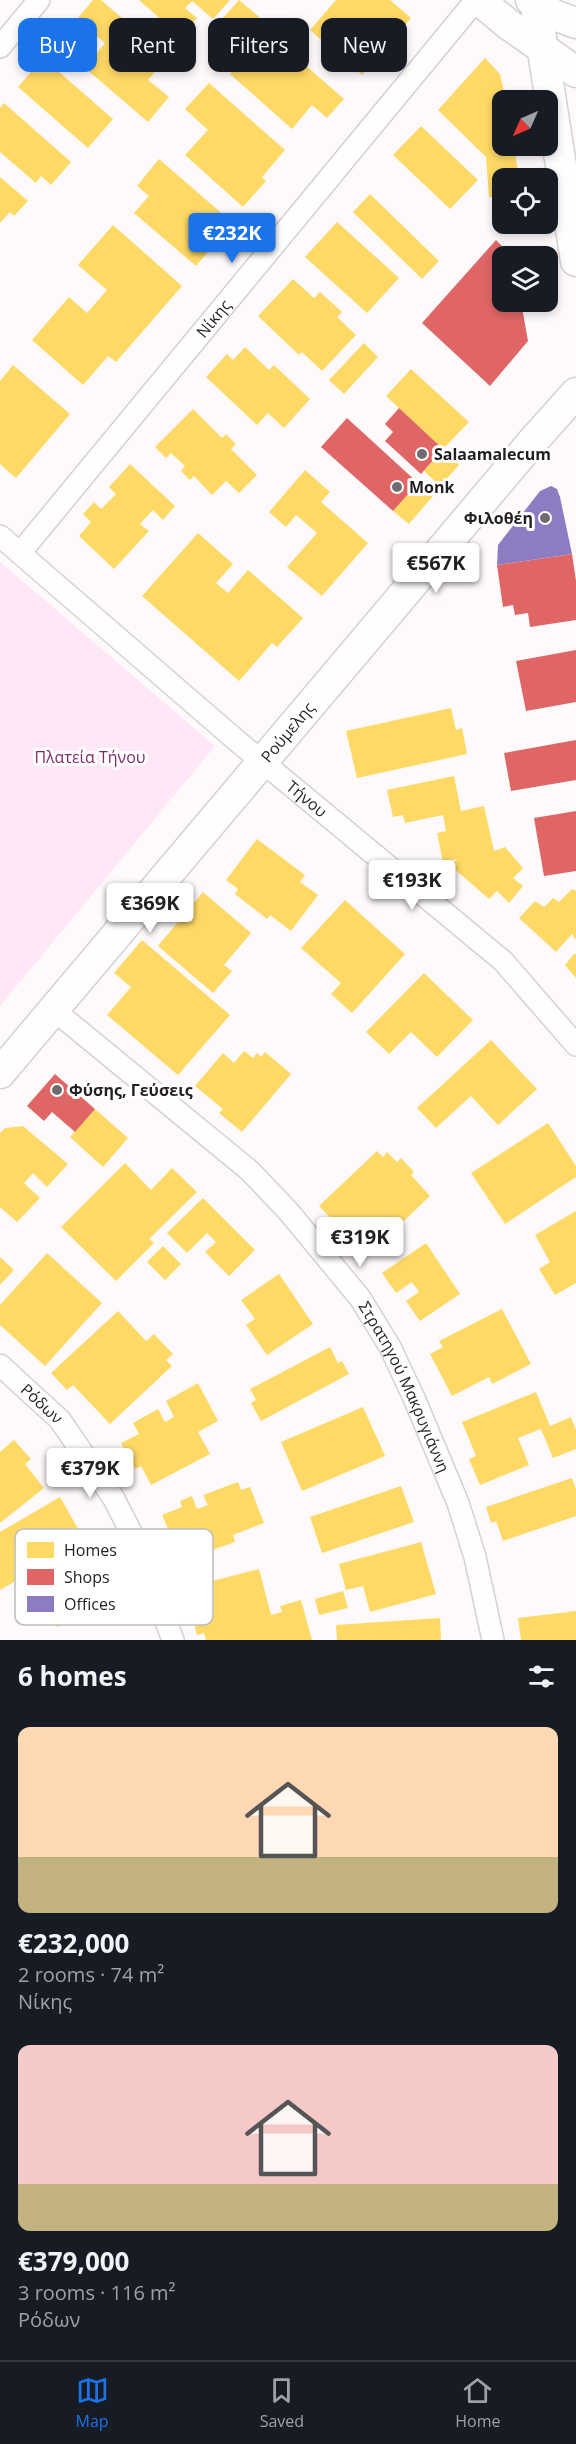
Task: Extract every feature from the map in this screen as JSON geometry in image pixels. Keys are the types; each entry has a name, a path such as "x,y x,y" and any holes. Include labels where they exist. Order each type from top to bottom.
{"street":[{"path":"0,47 39,0"},
{"path":"477,0 576,72"},
{"name":"Νίκης","path":"20,553 477,0"},
{"path":"534,1 576,261"},
{"path":"534,1 554,15 576,23"},
{"name":"Ρούμελης","path":"0,1073 55,1011 533,441 576,393"},
{"name":"Τήνου","path":"0,536 263,762 503,961 576,1045"},
{"name":"Στρατηγού Μακρυγιάννη","path":"55,1011 250,1171 288,1211 360,1299 390,1347 458,1503 475,1557 493,1640"},
{"name":"Ρόδων","path":"0,1365 60,1420 114,1499 129,1529"},
{"name":"Ρόδων","path":"167,1625 173,1640"}],"green space":[{"name":"Πλατεία Τήνου","path":"0,562 215,746 0,1006"}],"building: Homes":[{"path":"93,0 101,0 122,18 109,18 109,72 155,72 148,80 169,97 148,122 90,72 97,72 97,53 105,43 97,36 97,18 78,18"},
{"path":"139,0 230,0 214,18 192,1 185,8 196,19 159,18"},
{"path":"239,0 260,18 223,18"},
{"path":"336,0 390,0 411,18 407,23 407,18 321,18 321,40 310,30"},
{"path":"485,58 500,74 504,90 492,90 492,156 516,156 517,168 492,168 492,197 489,197 486,157 438,110"},
{"path":"309,68 344,99 327,118 312,105 292,129 230,74 232,72 309,72"},
{"path":"31,72 59,72 113,119 88,148 18,87"},
{"path":"209,83 285,150 262,177 266,181 243,207 185,155 208,130 185,109"},
{"path":"4,103 71,162 51,185 41,176 36,183 0,152 0,108"},
{"path":"421,126 478,180 450,209 393,155"},
{"path":"159,159 233,223 196,266 134,213 149,196 137,186"},
{"path":"0,177 28,201 14,216 10,212 0,223"},
{"path":"370,194 439,261 422,279 353,212"},
{"path":"337,222 399,278 367,313 305,257"},
{"path":"113,225 182,286 116,362 108,356 83,385 32,340 69,297 87,313 107,290 78,265"},
{"path":"293,279 314,298 320,292 342,312 337,317 356,335 322,371 302,352 299,355 258,316"},
{"path":"364,343 378,357 344,394 329,380"},
{"path":"245,347 269,370 274,365 310,399 284,428 268,413 257,425 206,377 227,354 233,360"},
{"path":"13,365 70,414 16,478 0,464 0,381"},
{"path":"411,369 469,422 443,449 386,396"},
{"path":"193,409 222,438 226,434 236,444 231,449 257,475 239,493 226,481 212,495 194,476 190,480 181,471 185,466 171,453 166,458 155,447"},
{"path":"443,449 459,465 440,486 424,471"},
{"path":"130,464 175,506 163,520 153,510 140,524 149,531 114,569 79,536 91,522 83,514 94,502 101,509 116,494 109,487"},
{"path":"305,470 330,492 321,502 368,543 322,596 287,567 317,533 296,515 286,527 269,512"},
{"path":"418,483 433,496 409,524 393,511"},
{"path":"198,533 233,564 216,583 228,593 248,570 303,618 277,647 272,643 239,681 142,596"},
{"path":"451,708 456,730 462,728 467,754 357,778 346,731"},
{"path":"454,776 461,811 484,806 494,851 505,847 523,868 513,878 523,886 509,903 497,891 489,899 451,866 457,859 443,862 437,833 446,831 443,815 405,823 403,815 393,817 387,790"},
{"path":"257,839 305,875 300,882 318,895 291,931 270,915 267,919 235,894 238,889 226,880"},
{"path":"572,889 576,891 576,940 572,934 556,952 519,918 535,901 544,907 553,898 559,902"},
{"path":"203,892 251,933 224,965 232,971 213,993 158,946"},
{"path":"345,900 405,954 352,1013 331,994 341,983 301,948"},
{"path":"142,940 230,1015 178,1075 107,1015 131,987 114,973"},
{"path":"576,954 576,978 565,965"},
{"path":"424,973 473,1020 437,1057 411,1032 389,1054 366,1032"},
{"path":"491,1040 537,1089 498,1125 471,1096 436,1128 417,1108"},
{"path":"244,1051 253,1058 257,1053 261,1057 265,1052 291,1074 242,1132 219,1113 223,1109 195,1086 223,1053 234,1063"},
{"path":"95,1109 128,1138 103,1167 70,1137"},
{"path":"548,1123 576,1166 576,1177 505,1224 471,1173"},
{"path":"23,1126 68,1164 47,1187 33,1173 24,1183 40,1198 17,1222 0,1207 0,1133 5,1128"},
{"path":"377,1151 383,1157 387,1152 397,1162 401,1158 414,1172 411,1175 430,1196 367,1256 319,1206"},
{"path":"125,1163 151,1190 172,1168 197,1192 149,1239 154,1243 116,1281 61,1227"},
{"path":"203,1198 255,1250 229,1276 205,1252 216,1242 207,1233 187,1253 167,1233"},
{"path":"576,1211 576,1283 555,1295 539,1269 550,1262 535,1235"},
{"path":"426,1243 460,1294 420,1321 406,1301 419,1292 412,1282 396,1293 382,1273"},
{"path":"163,1246 181,1264 165,1280 147,1262"},
{"path":"47,1253 102,1303 45,1366 0,1325 0,1305"},
{"path":"0,1257 14,1270 0,1285"},
{"path":"279,1274 313,1324 267,1355 246,1325 255,1319 241,1300"},
{"path":"502,1309 531,1364 492,1384 489,1377 452,1396 430,1354 443,1347 439,1341"},
{"path":"118,1311 146,1341 154,1334 173,1354 166,1360 172,1366 110,1424 73,1385 67,1390 51,1373"},
{"path":"330,1347 338,1363 342,1361 349,1374 261,1421 251,1403 256,1400 250,1389"},
{"path":"198,1383 218,1421 198,1432 210,1454 151,1485 141,1466 135,1469 121,1443 139,1434 133,1423 158,1409 165,1422 174,1417 166,1401"},
{"path":"536,1392 550,1426 571,1417 576,1430 576,1449 553,1458 541,1429 518,1438 529,1465 480,1485 469,1459 476,1456 462,1422"},
{"path":"363,1407 385,1456 302,1491 281,1442"},
{"path":"14,1440 31,1459 25,1464 44,1488 0,1523 0,1452"},
{"path":"572,1478 576,1489 576,1516 503,1541 496,1521 491,1523 486,1507"},
{"path":"238,1482 241,1490 250,1487 264,1523 233,1535 235,1542 213,1550 213,1529 168,1529 162,1515 182,1507 180,1501 192,1496 197,1509 208,1505 203,1495"},
{"path":"401,1486 414,1522 322,1553 310,1517"},
{"path":"60,1497 78,1529 15,1529 15,1581 0,1590 0,1532"},
{"path":"421,1542 436,1594 370,1612 363,1586 346,1590 339,1564"},
{"path":"259,1569 271,1615 282,1612 280,1606 301,1600 312,1640 206,1640 204,1633 197,1635 194,1625 213,1625 213,1581"},
{"path":"343,1591 348,1608 319,1615 315,1599"},
{"path":"576,1611 576,1640 521,1640 518,1618"},
{"path":"440,1618 441,1640 337,1640 336,1625"}],"building: Shops":[{"path":"496,240 502,246 492,246 492,312 523,312 528,341 490,386 422,323"},
{"path":"399,408 443,449 421,474 385,441 393,432 385,424"},
{"path":"347,418 418,483 393,511 321,447"},
{"path":"572,554 576,581 576,620 530,627 528,613 515,615 513,605 503,607 497,565"},
{"path":"576,650 576,702 526,711 516,661"},
{"path":"576,740 576,780 511,791 504,753"},
{"path":"576,811 576,871 544,876 534,818"},
{"path":"55,1074 95,1109 75,1132 52,1112 44,1121 27,1106"}],"building: Offices":[{"path":"551,486 557,489 560,497 572,554 497,565 498,545 540,491"}],"place":[{"name":"Salaamalecum","path":"422,454"},
{"name":"Monk","path":"397,487"},
{"name":"Φιλοθέη","path":"545,518"},
{"name":"Φύσης, Γεύσεις","path":"57,1090"}]}
